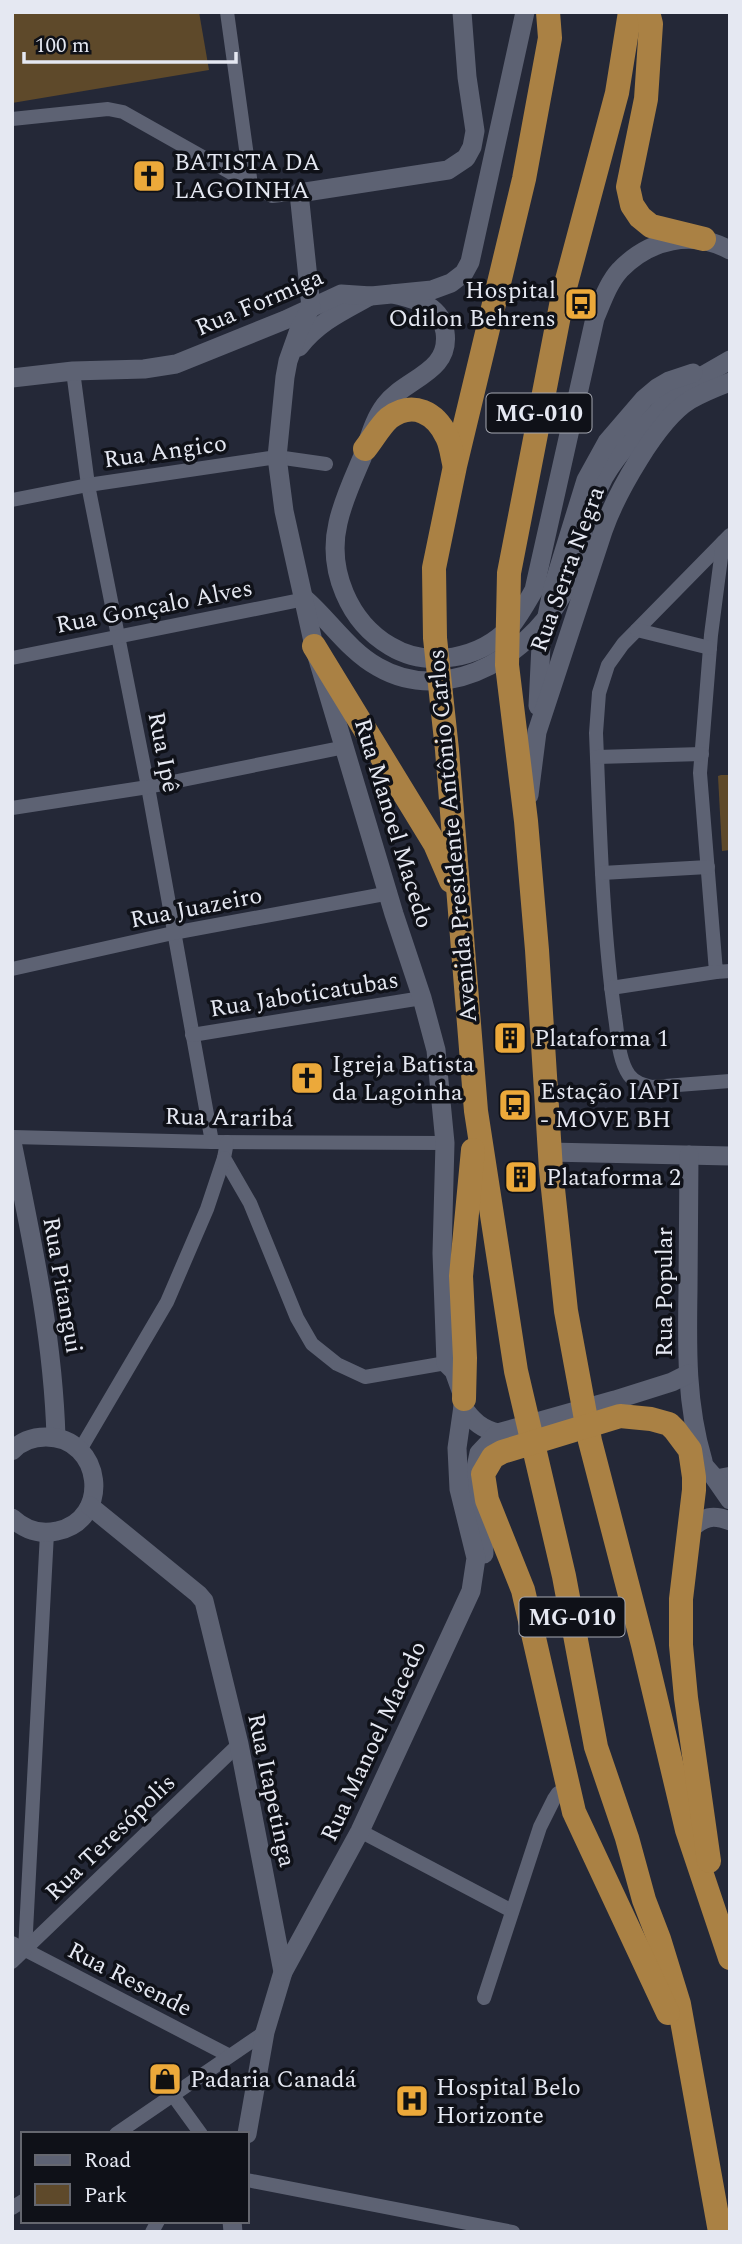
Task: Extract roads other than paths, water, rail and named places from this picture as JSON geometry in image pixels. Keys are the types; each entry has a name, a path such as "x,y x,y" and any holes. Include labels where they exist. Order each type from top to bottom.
{"highway":[{"name":"Avenida Presidente Antônio Carlos","path":"548,12 550,38 524,179 455,466 434,568 435,638 476,1111 516,1370 564,1577 596,1747 679,2004 720,2232"},
{"name":"MG-010","path":"630,12 617,93 563,295 509,573 508,665 526,821 550,1152 566,1311 590,1441 687,1830 730,1958"},
{"path":"648,12 651,24 646,99 628,187 632,205 640,217 651,226 722,245"},
{"path":"365,449 389,419 408,410 422,410 433,416 448,438 455,466"},
{"path":"314,646 435,844 460,903"},
{"path":"463,1403 465,1358 461,1276 476,1111"},
{"path":"689,2065 662,1997 574,1812 523,1590 487,1500 484,1474 501,1439 618,1408 669,1424 706,1459 694,1477 681,1599 681,1645 686,1698 718,1920"}],"street":[{"path":"227,12 251,185"},
{"path":"12,119 108,109 123,113 272,196 448,170 466,158 472,147 475,131 462,12"},
{"name":"Rua Formiga","path":"12,378 73,371 144,369 176,364 341,294 394,294 432,290 452,284 464,273 470,262 524,12"},
{"path":"299,193 311,307"},
{"path":"394,294 426,303 437,312 444,324 447,343 443,356 435,367 386,403 370,434 344,502 334,544 336,566 351,609 380,640 398,651 431,660 448,659 472,652 509,628 534,590 595,318 620,270 641,254 667,240 722,245"},
{"path":"307,260 330,288 341,294"},
{"path":"288,361 306,337 330,316 371,296"},
{"name":"Rua Manoel Macedo","path":"283,1972 360,1831 471,1591 476,1558 459,1489 457,1448 463,1403 454,1371 446,1363 442,1253 445,1143 436,1050 314,646 284,511 277,457 288,361 311,307"},
{"path":"305,599 354,649 381,669 408,679 419,681 463,677 507,657 540,627 570,581 589,511 604,477 678,392 729,361"},
{"name":"Rua Serra Negra","path":"526,821 537,732 541,645 553,587 589,472 618,429 657,388 669,381 729,361"},
{"name":"Rua Ipê","path":"73,371 88,485 148,787 212,1142"},
{"path":"678,392 729,383"},
{"name":"Rua Serra Negra","path":"537,732 615,499 669,418 690,400 729,383"},
{"name":"Rua Angico","path":"12,500 88,485 277,457 326,464"},
{"path":"727,538 623,644 608,666 599,693 596,733 602,873 611,988 625,1067 635,1081 652,1087 730,1081"},
{"path":"611,988 723,971 708,867 701,773 710,648 727,538"},
{"name":"Rua Gonçalo Alves","path":"12,658 305,599"},
{"path":"637,630 710,648"},
{"path":"12,808 148,787 345,747"},
{"path":"597,757 702,754"},
{"path":"602,873 708,867"},
{"name":"Rua Juazeiro","path":"12,969 173,933 390,894"},
{"name":"Rua Jaboticatubas","path":"192,1035 422,998"},
{"name":"Rua Araribá","path":"12,1140 445,1143"},
{"name":"Rua Pitangui","path":"12,1140 51,1359 55,1437"},
{"path":"80,1450 167,1302 207,1209 227,1142"},
{"path":"550,1152 730,1156"},
{"name":"Rua Popular","path":"690,1155 688,1374 706,1459 730,1500"},
{"path":"224,1158 250,1203 297,1318 313,1345 337,1364 365,1377 446,1363"},
{"path":"618,1408 688,1374"},
{"path":"463,1403 469,1416 501,1439"},
{"path":"12,1451 18,1445 36,1437 55,1437 69,1441 89,1462 94,1476 94,1492 90,1506 80,1520 65,1530 47,1533 15,1526"},
{"name":"Rua Manoel Macedo","path":"447,1641 463,1618 478,1588 484,1555 483,1519 473,1482 479,1454 501,1439"},
{"name":"Rua Itapetinga","path":"90,1506 204,1601 239,1744 283,1972 265,2032 247,2132"},
{"path":"690,1529 710,1516 730,1521"},
{"path":"18,1947 47,1533"},
{"name":"Rua Teresópolis","path":"12,1962 18,1947 239,1744"},
{"path":"484,1998 540,1827 558,1793 567,1788"},
{"path":"360,1831 512,1912"},
{"name":"Rua Resende","path":"18,1947 228,2055"},
{"path":"119,2132 265,2032"},
{"path":"172,2094 200,2132"},
{"path":"248,2180 513,2232"}],"place":[{"name":"BATISTA DA LAGOINHA","path":"149,176"},
{"name":"Hospital Odilon Behrens","path":"581,304"},
{"name":"Plataforma 1","path":"510,1038"},
{"name":"Igreja Batista da Lagoinha","path":"307,1078"},
{"name":"Estação IAPI - MOVE BH","path":"515,1105"},
{"name":"Plataforma 2","path":"521,1177"},
{"name":"Padaria Canadá","path":"165,2079"},
{"name":"Hospital Belo Horizonte","path":"412,2101"}]}
